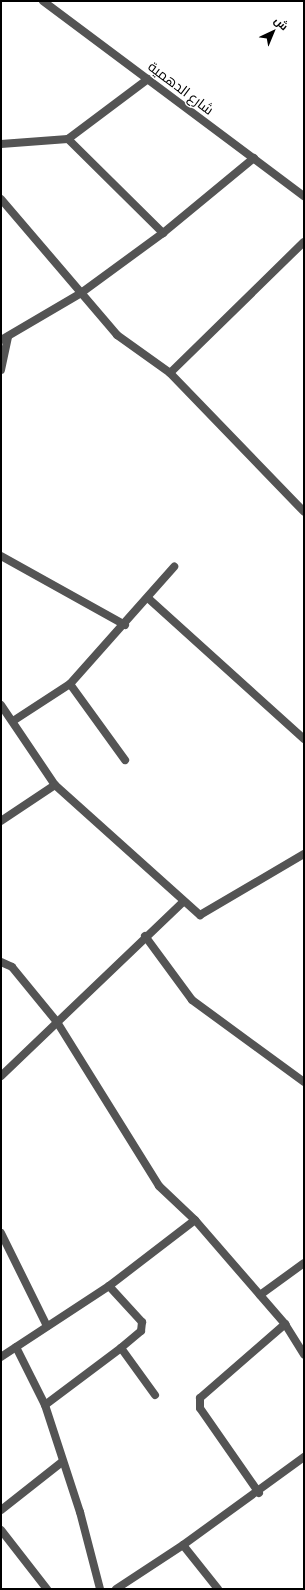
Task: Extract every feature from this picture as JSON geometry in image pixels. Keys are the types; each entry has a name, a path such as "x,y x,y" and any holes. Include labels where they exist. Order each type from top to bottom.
{"street":[{"name":"شارع الدهمية","path":"43,1 304,196"},
{"path":"1,144 68,139 148,79"},
{"path":"68,139 163,233"},
{"path":"1,370 4,339 81,293 163,233 254,158"},
{"path":"1,199 116,335 170,373 304,512"},
{"path":"170,373 304,242"},
{"path":"1,556 125,626"},
{"path":"13,721 70,684 149,599 174,567"},
{"path":"149,599 304,739"},
{"path":"70,684 125,760"},
{"path":"1,706 13,721 55,785 200,914 304,854"},
{"path":"1,821 55,785"},
{"path":"1,1076 145,936 184,901"},
{"path":"145,936 192,1000 303,1079"},
{"path":"1,962 12,967 57,1022 159,1186 195,1220 260,1294 285,1324 304,1354"},
{"path":"1,1358 109,1286 195,1220"},
{"path":"1,1233 47,1326"},
{"path":"260,1294 304,1263"},
{"path":"45,1405 121,1348 141,1331 142,1322 109,1286"},
{"path":"259,1493 200,1408 200,1398 285,1324"},
{"path":"16,1347 45,1405 62,1462 80,1512 100,1589"},
{"path":"121,1348 155,1395"},
{"path":"116,1589 259,1493 304,1457"},
{"path":"1,1510 62,1462"},
{"path":"1,1530 47,1589"},
{"path":"183,1545 218,1589"}]}
